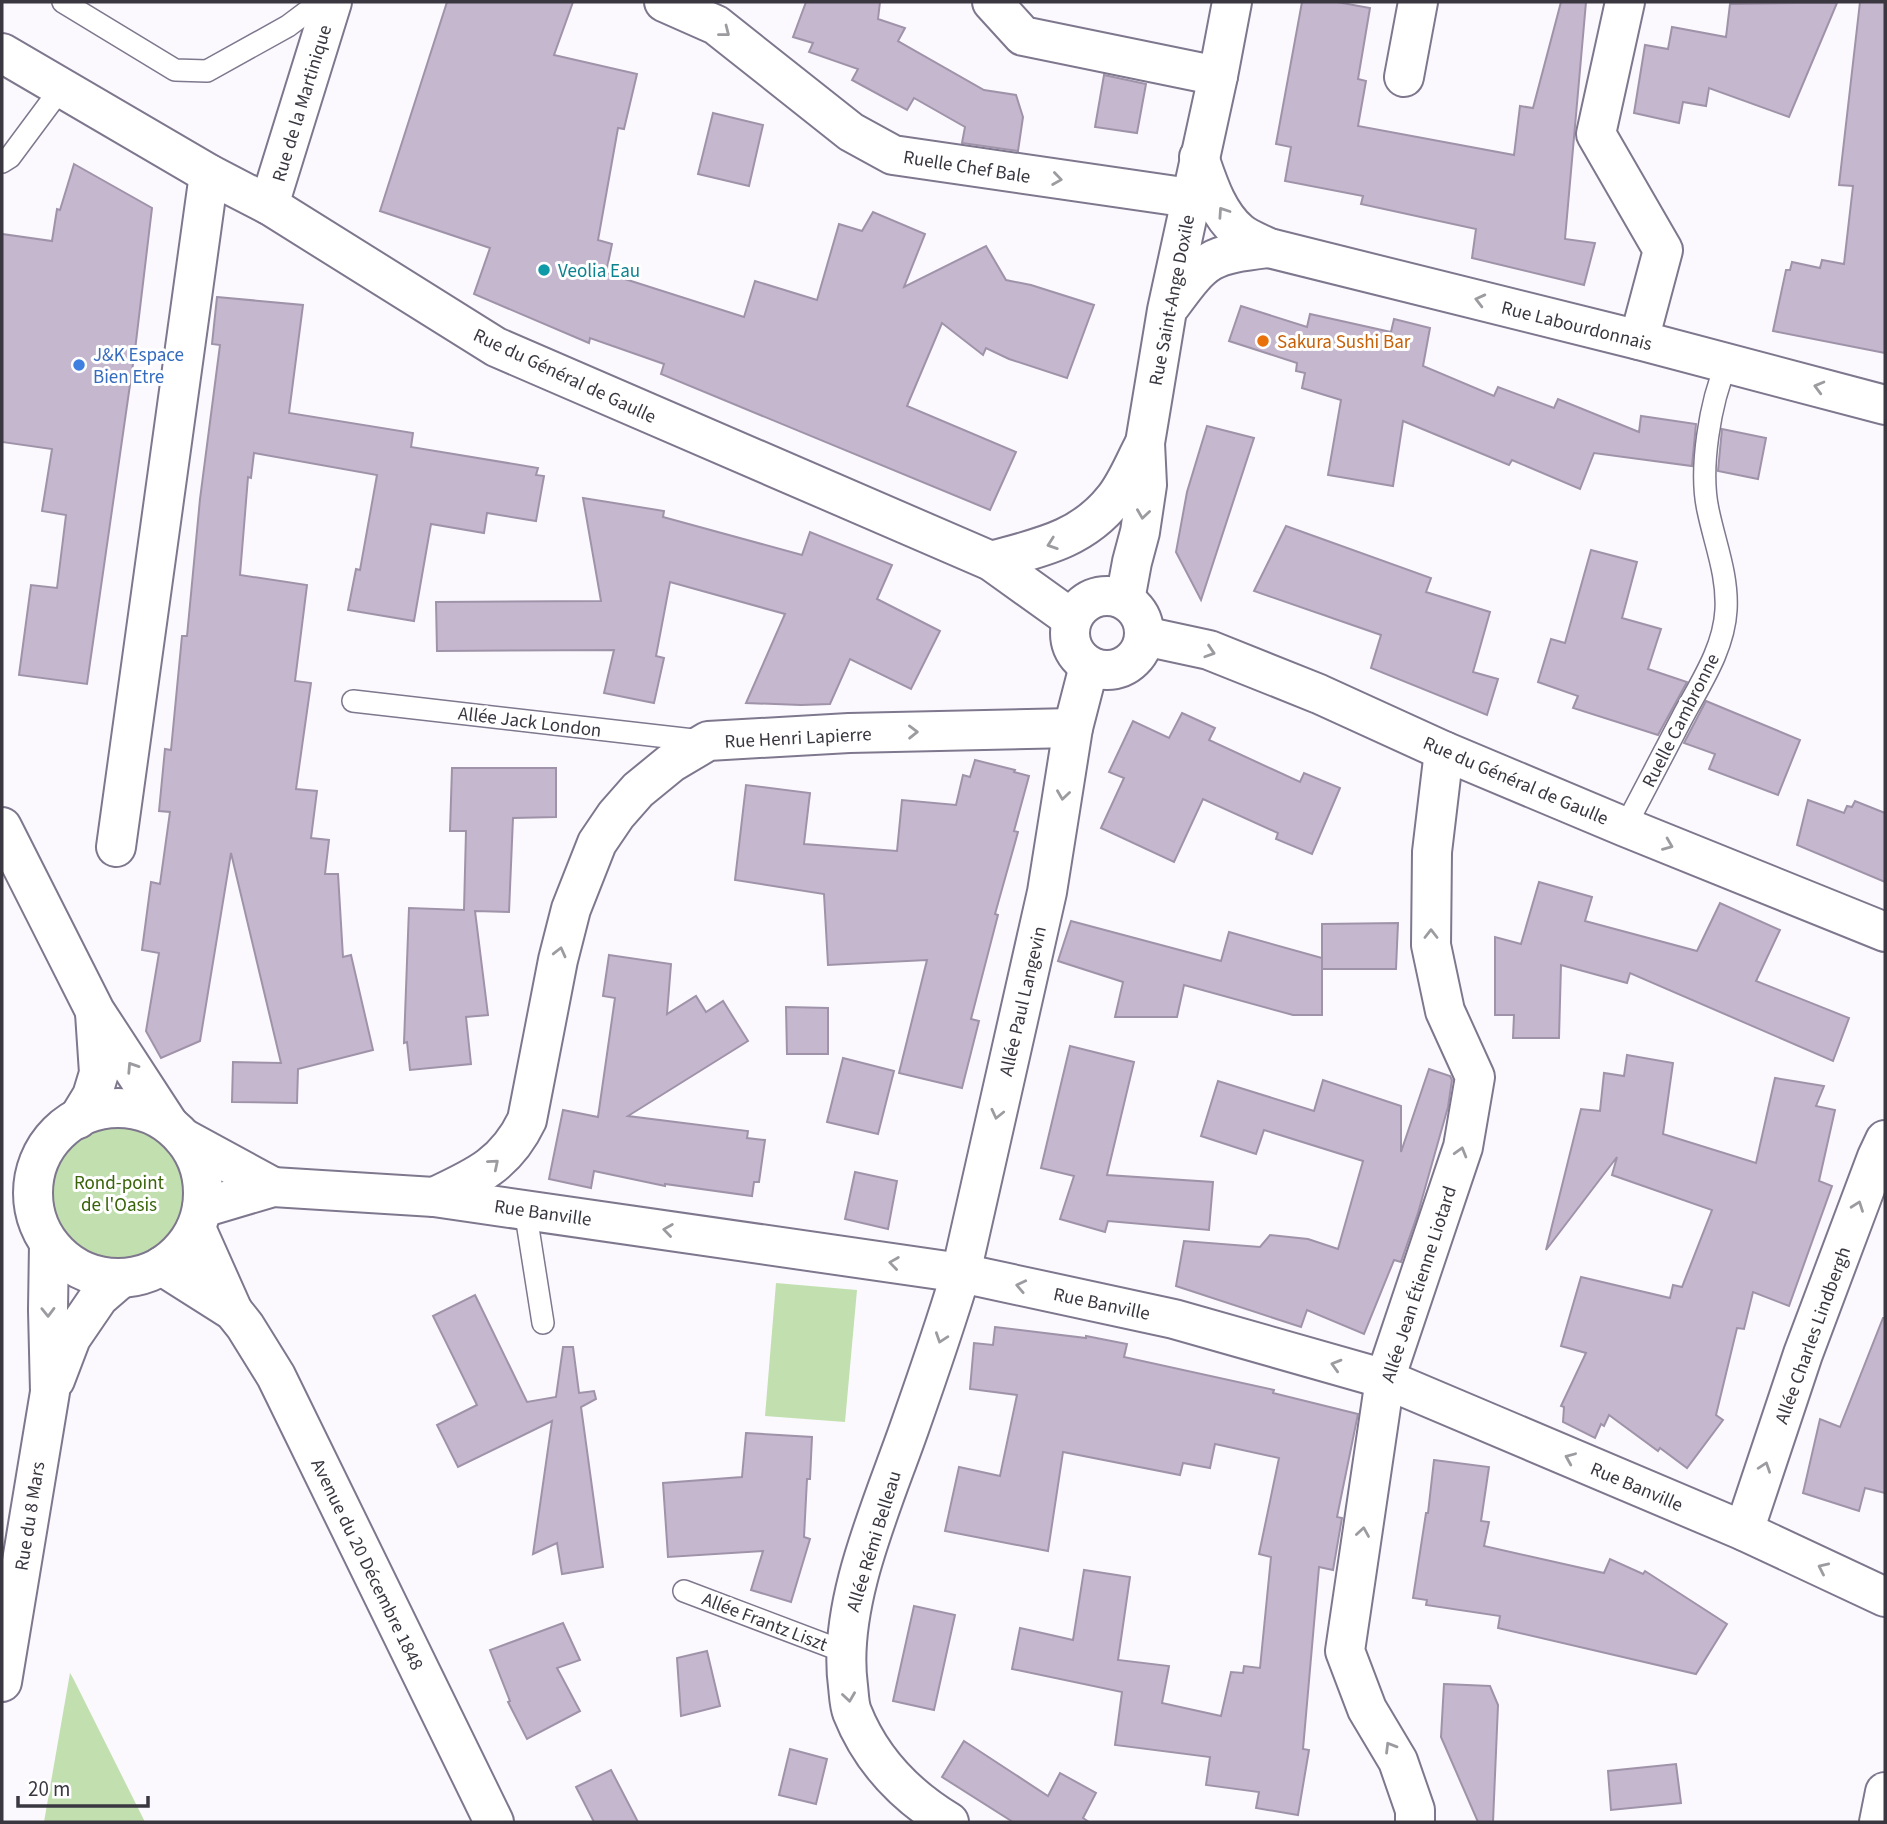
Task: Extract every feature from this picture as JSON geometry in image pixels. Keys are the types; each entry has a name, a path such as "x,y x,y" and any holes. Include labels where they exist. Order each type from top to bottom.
{"street":[{"name":"Rue de la Martinique","path":"269,205 332,2"},
{"name":"Ruelle Chef Bale","path":"664,2 716,24 851,132 893,155 1190,198"},
{"path":"992,2 1023,36 1218,76"},
{"name":"Rue Saint-Ange Doxile","path":"1125,600 1147,485 1145,443 1167,310 1232,2"},
{"path":"1405,77 1418,2"},
{"path":"1625,2 1596,134 1663,250 1639,340"},
{"name":"Rue du Général de Gaulle","path":"2,53 209,174 269,205 496,346 992,561 1072,619"},
{"path":"1199,157 1212,193 1224,214 1239,233 1269,248"},
{"path":"116,847 209,174"},
{"path":"1167,310 1193,275 1211,259 1234,252 1269,248"},
{"name":"Rue Labourdonnais","path":"1269,248 1639,340 1885,405"},
{"path":"992,561 1065,540 1096,519 1115,498 1145,443"},
{"path":"1114,596 1125,600 1136,609 1143,622 1144,636 1140,650 1118,669 1104,670 1089,666 1078,656 1071,643 1072,619 1081,606 1095,598 1114,596"},
{"name":"Rue du Général de Gaulle","path":"1144,636 1209,650 1319,694 1444,751 1625,827 1885,932"},
{"name":"Allée Paul Langevin","path":"961,1273 1047,892 1073,728 1089,666"},
{"name":"Rue Henri Lapierre","path":"434,1197 490,1168 518,1139 527,1120 558,960 571,909 597,844 616,815 638,790 671,763 708,741 849,733 1073,728"},
{"name":"Allée Jean Étienne Liotard","path":"1415,1816 1398,1761 1367,1709 1345,1651 1385,1380 1464,1147 1475,1077 1446,1012 1431,945 1432,852 1444,751"},
{"path":"2,827 95,1011 197,1159 204,1183 199,1218 182,1250 162,1266 135,1277 108,1278 80,1270 58,1254 42,1232 34,1208 34,1181 41,1156 57,1134 78,1119 102,1110 127,1108 150,1114 176,1130"},
{"path":"78,1119 92,1096 99,1073 95,1011"},
{"name":"Rue Banville","path":"176,1130 273,1187"},
{"name":"Allée Charles Lindbergh","path":"1744,1531 1803,1354 1885,1140"},
{"name":"Rue Banville","path":"199,1218 273,1187 434,1197 961,1273 1174,1319 1385,1380 1744,1531 1885,1597"},
{"name":"Avenue du 20 Décembre 1848","path":"199,1218 233,1311 276,1376 494,1822"},
{"name":"Rue du 8 Mars","path":"2,1682 50,1392 49,1244"},
{"name":"Avenue du 20 Décembre 1848","path":"162,1266 233,1311"},
{"name":"Allée Rémi Belleau","path":"949,1822 925,1807 892,1778 870,1745 851,1711 845,1652 847,1630 868,1545 944,1330 961,1273"},
{"name":"Rue du 8 Mars","path":"50,1392 71,1338 99,1297 121,1278"},
{"path":"1879,1822 1885,1792"}],"lane":[{"path":"63,2 175,70 207,71 288,26 320,2"},
{"path":"2,162 10,157 62,87"},
{"name":"Ruelle Cambronne","path":"1625,827 1716,654 1726,611 1725,581 1719,548 1707,510 1704,482 1719,381 1727,363"},
{"name":"Allée Jack London","path":"353,701 708,741"},
{"path":"525,1209 543,1323"},
{"name":"Allée Frantz Liszt","path":"684,1591 845,1652"}],"green space":[{"name":"Rond-point de l'Oasis","path":"118,1110 150,1116 177,1135 196,1162 202,1194 196,1226 177,1253 150,1272 118,1278 86,1272 59,1253 40,1226 34,1194 40,1162 59,1135 86,1116"},
{"path":"776,1283 857,1290 845,1422 765,1416"},
{"path":"70,1673 73,1678 145,1822 44,1822"}],"building":[{"path":"447,2 573,2 554,55 637,74 624,129 618,128 598,240 612,244 606,273 744,317 755,281 817,300 839,224 862,231 873,212 925,234 904,287 986,246 1006,280 1094,305 1067,378 1009,359 986,348 983,355 942,323 907,406 1016,452 990,510 661,374 664,364 590,338 589,343 474,294 490,248 380,211"},
{"path":"806,2 880,2 878,19 905,28 898,41 984,90 1016,95 1023,117 1018,151 962,143 965,127 914,98 907,110 852,80 858,69 809,52 813,43 793,37"},
{"path":"1302,2 1337,2 1370,8 1358,79 1366,81 1358,126 1514,155 1520,106 1533,108 1561,2 1586,2 1565,239 1595,243 1584,285 1472,258 1476,229 1361,204 1363,196 1285,181 1291,147 1276,144"},
{"path":"1860,2 1885,2 1885,353 1773,331 1786,270 1790,270 1792,262 1820,268 1822,260 1844,264 1853,186 1839,185"},
{"path":"1837,3 1789,117 1709,88 1706,106 1683,102 1679,123 1634,113 1645,45 1668,49 1672,27 1726,37 1730,4"},
{"path":"1104,75 1146,84 1137,133 1095,127"},
{"path":"713,113 763,125 749,186 698,174"},
{"path":"74,164 152,208 135,350 87,684 19,675 31,585 57,588 66,515 42,511 52,449 2,442 2,234 52,241 57,209 60,210"},
{"path":"217,297 303,305 289,413 413,433 411,447 538,468 536,475 544,476 536,521 487,513 484,533 431,524 414,621 348,610 356,569 360,570 377,475 254,453 251,478 248,477 240,575 307,585 295,681 311,683 296,789 317,791 311,838 329,840 325,874 338,874 343,957 351,955 373,1050 298,1069 297,1103 232,1102 233,1062 281,1063 231,853 200,1041 161,1058 146,1031 159,953 142,950 151,882 160,884 170,812 159,811 165,749 171,750 182,636 187,636 200,499 220,345 212,344"},
{"path":"1241,306 1307,327 1310,314 1391,332 1394,319 1430,328 1423,366 1494,396 1498,387 1554,408 1558,399 1639,432 1641,416 1696,424 1692,466 1594,453 1580,489 1512,460 1509,465 1403,421 1393,486 1328,475 1341,400 1302,388 1305,373 1296,371 1297,363 1229,341"},
{"path":"1207,426 1254,438 1201,600 1176,552 1187,492"},
{"path":"1722,429 1766,438 1758,479 1718,471"},
{"path":"583,498 664,511 663,517 802,555 810,532 892,565 877,599 940,631 911,689 850,659 830,704 746,703 785,614 670,582 656,656 664,658 654,703 604,693 614,650 437,651 436,602 601,601"},
{"path":"1286,526 1431,578 1426,592 1490,612 1473,672 1498,679 1487,715 1371,668 1381,635 1254,591"},
{"path":"1591,550 1637,562 1622,618 1661,629 1648,669 1687,682 1658,735 1573,708 1578,696 1538,682 1551,639 1565,643"},
{"path":"1706,701 1800,740 1778,795 1709,769 1715,754 1684,743"},
{"path":"1182,713 1215,728 1209,740 1300,782 1304,773 1340,788 1312,854 1276,839 1278,833 1203,799 1174,862 1101,828 1124,778 1109,772 1133,721 1169,738"},
{"path":"975,760 1029,776 1014,831 1018,832 995,914 998,915 971,1019 979,1021 962,1088 899,1073 927,960 828,965 824,894 735,880 746,785 810,793 804,844 897,851 902,800 956,805 963,775 970,777"},
{"path":"452,768 556,768 556,817 513,818 509,912 475,911 488,1015 466,1017 471,1064 410,1070 407,1042 404,1043 409,908 464,910 466,831 450,831"},
{"path":"1808,800 1844,813 1847,806 1852,807 1855,801 1885,813 1885,882 1797,845"},
{"path":"1539,882 1592,897 1585,921 1697,951 1720,903 1780,930 1756,981 1849,1018 1833,1061 1630,973 1627,983 1561,965 1559,1038 1513,1038 1514,1015 1495,1015 1495,937 1521,944"},
{"path":"1071,921 1221,961 1229,932 1322,958 1322,1015 1293,1015 1184,985 1177,1017 1115,1017 1123,982 1058,961"},
{"path":"1398,923 1396,969 1322,969 1322,924"},
{"path":"609,955 671,964 667,1014 696,996 706,1012 723,1001 748,1041 628,1116 748,1131 747,1138 765,1140 759,1182 754,1182 752,1196 665,1186 594,1171 591,1188 549,1179 563,1110 598,1117 615,998 603,996"},
{"path":"786,1007 828,1008 828,1054 787,1054"},
{"path":"1070,1046 1134,1062 1107,1175 1213,1182 1209,1230 1108,1221 1105,1232 1060,1219 1074,1176 1041,1168"},
{"path":"1627,1055 1673,1063 1663,1134 1756,1163 1775,1078 1824,1086 1816,1106 1835,1110 1819,1181 1832,1186 1789,1306 1753,1292 1744,1329 1737,1328 1716,1415 1723,1420 1687,1468 1660,1448 1658,1451 1609,1415 1604,1426 1601,1424 1595,1438 1563,1422 1564,1407 1561,1406 1586,1353 1561,1346 1581,1277 1670,1298 1673,1285 1682,1287 1712,1210 1612,1175 1617,1157 1546,1250 1581,1109 1600,1111 1604,1073 1624,1076"},
{"path":"843,1058 894,1071 878,1134 827,1122"},
{"path":"1429,1069 1450,1076 1452,1080 1448,1107 1401,1262 1394,1260 1364,1334 1307,1310 1301,1327 1176,1286 1184,1241 1260,1247 1270,1235 1308,1239 1338,1249 1363,1161 1264,1130 1256,1154 1201,1136 1218,1081 1314,1111 1323,1080 1401,1106 1401,1152"},
{"path":"855,1172 897,1181 888,1229 845,1219"},
{"path":"475,1295 527,1402 556,1397 563,1347 573,1347 579,1393 594,1391 596,1399 581,1407 603,1567 562,1574 557,1543 533,1554 552,1421 458,1467 437,1425 477,1405 433,1316"},
{"path":"1883,1318 1885,1493 1865,1488 1859,1511 1803,1493 1820,1419 1840,1427"},
{"path":"995,1327 1086,1336 1127,1344 1124,1357 1274,1390 1273,1393 1358,1414 1337,1517 1342,1518 1333,1570 1319,1567 1303,1749 1309,1750 1298,1815 1256,1808 1259,1792 1206,1785 1210,1757 1115,1745 1122,1692 1012,1669 1020,1628 1073,1640 1084,1570 1130,1577 1118,1660 1169,1666 1162,1703 1221,1716 1231,1672 1243,1673 1244,1666 1260,1668 1271,1557 1259,1554 1279,1458 1215,1444 1210,1468 1183,1463 1180,1475 1063,1452 1048,1551 945,1531 959,1467 1000,1476 1017,1395 970,1389 974,1343 993,1345"},
{"path":"746,1433 812,1437 804,1537 810,1539 791,1602 751,1590 763,1551 668,1557 663,1483 742,1477"},
{"path":"1434,1460 1489,1467 1481,1521 1489,1522 1484,1546 1604,1573 1610,1559 1643,1574 1645,1571 1727,1624 1696,1674 1498,1628 1500,1616 1426,1605 1427,1600 1413,1598"},
{"path":"914,1606 955,1615 934,1710 893,1701"},
{"path":"563,1623 580,1660 557,1668 580,1711 527,1739 508,1702 510,1701 490,1650"},
{"path":"707,1651 720,1706 681,1716 677,1658"},
{"path":"1444,1684 1490,1686 1498,1705 1493,1822 1478,1822 1441,1737"},
{"path":"964,1741 1048,1796 1060,1773 1096,1793 1083,1818 1089,1822 1013,1822 942,1777"},
{"path":"790,1749 827,1759 816,1804 779,1795"},
{"path":"1676,1764 1681,1803 1611,1810 1608,1771"},
{"path":"611,1770 638,1822 594,1822 576,1787"}],"place":[{"name":"Veolia Eau","path":"544,270"},
{"name":"Sakura Sushi Bar","path":"1263,341"},
{"name":"J&K Espace Bien Etre","path":"79,365"}]}
